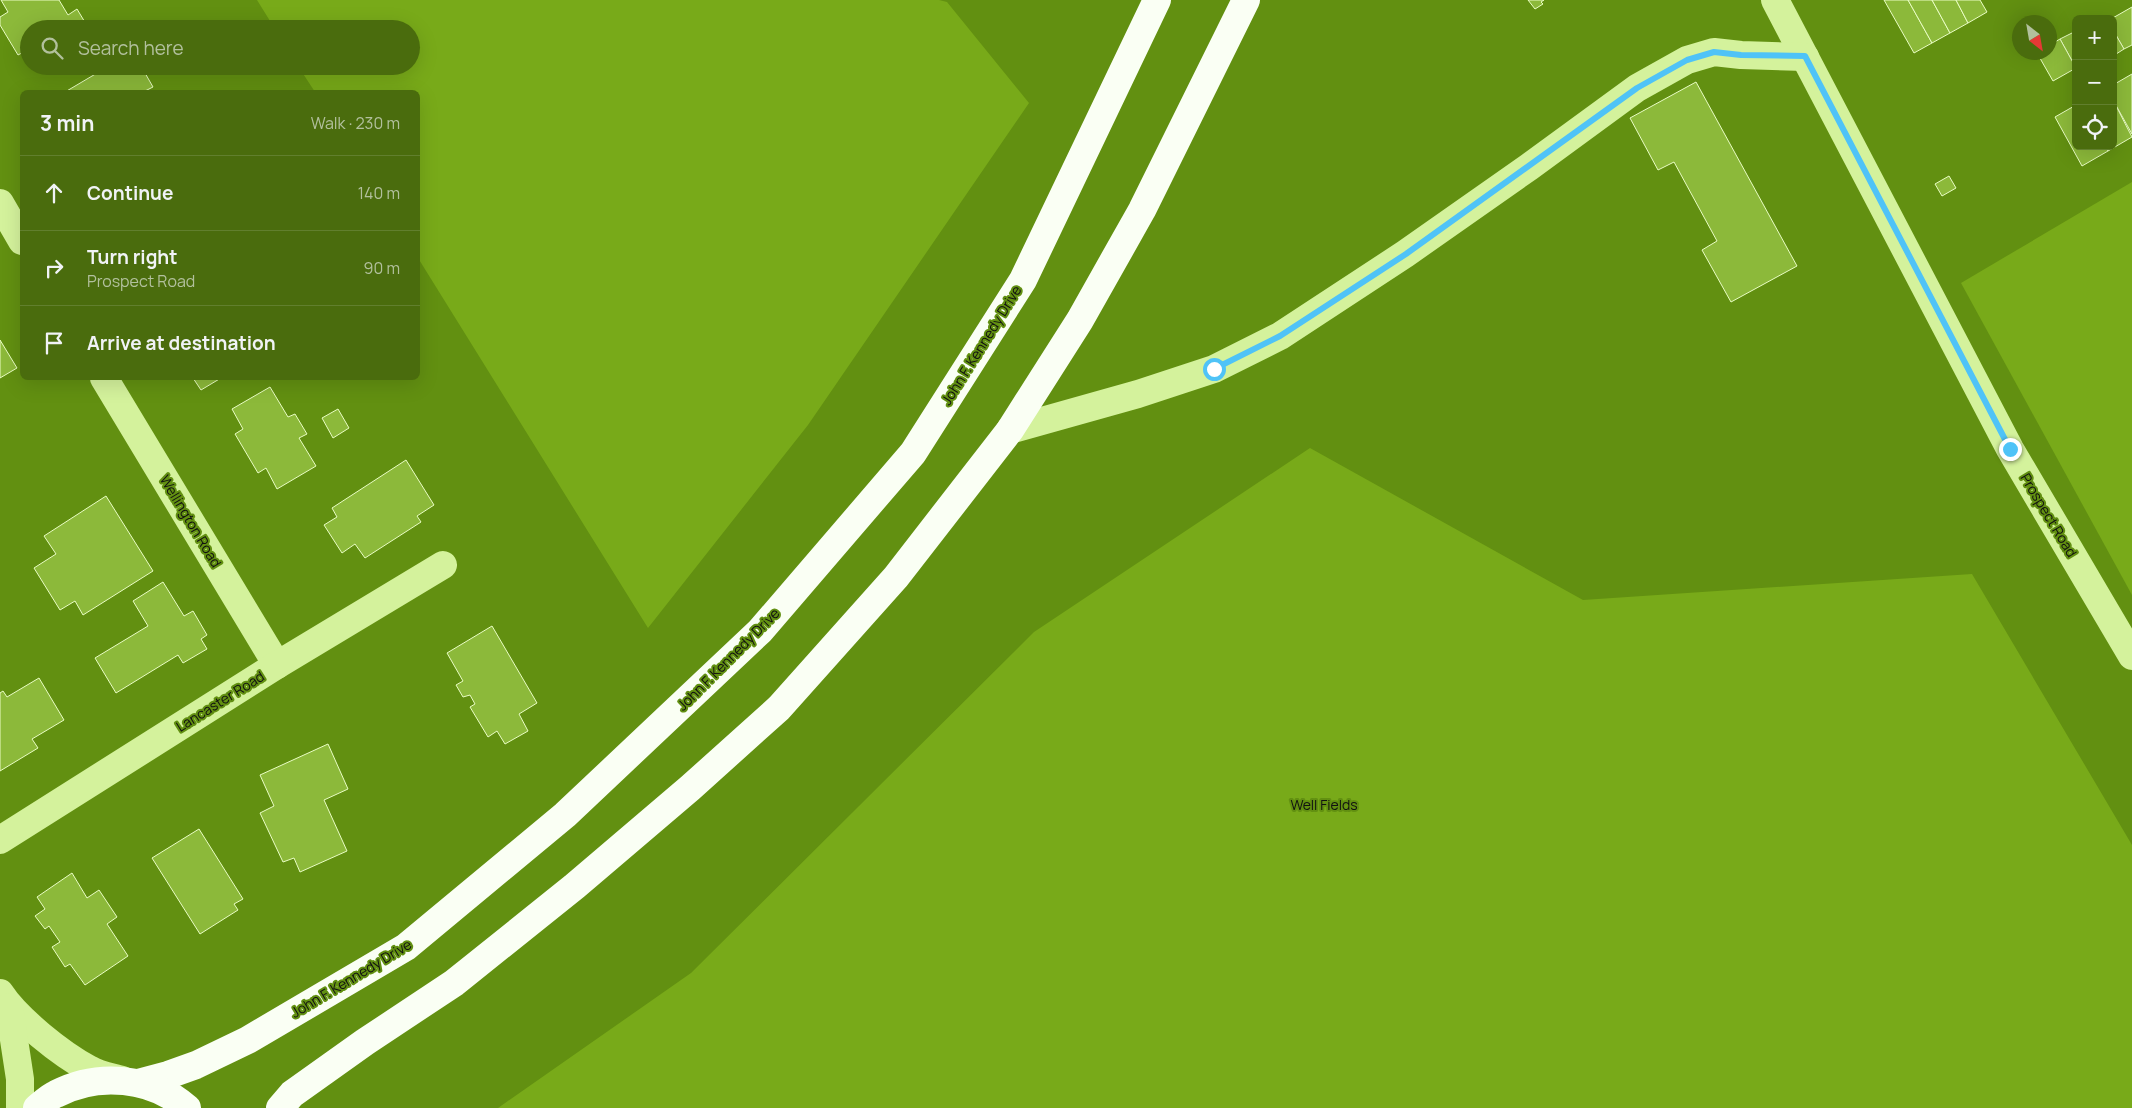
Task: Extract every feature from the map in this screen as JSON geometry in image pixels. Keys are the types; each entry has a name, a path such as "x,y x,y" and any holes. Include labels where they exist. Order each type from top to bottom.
{"highway":[{"name":"John F. Kennedy Drive","path":"131,1082 168,1076 248,1040 406,948 565,815 760,631 913,453 1023,280 1157,0"},
{"path":"280,1108 292,1094 364,1042 454,983 554,904 690,788 779,708 896,577 1010,430 1080,320 1142,210 1246,0"},
{"name":"John F. Kennedy Drive","path":"37,1108 55,1094 86,1083 106,1080 131,1082 166,1093 187,1108"}],"street":[{"name":"Prospect Road","path":"1775,0 2010,449 2132,656"},
{"path":"1010,430 1138,394 1214,369 1280,336 1406,254 1637,88 1687,60 1714,52 1741,55 1805,56"},
{"path":"0,204 20,238"},
{"name":"Wellington Road","path":"105,380 277,665"},
{"name":"Lancaster Road","path":"0,840 277,665 443,565"},
{"path":"5,1000 63,1052 90,1071 131,1082"},
{"path":"5,1000 20,1079 20,1108"}],"green space":[{"path":"257,0 939,0 947,2 1029,103 808,425 648,628 420,261 420,90 314,90 304,75 420,75 420,20 269,20"},
{"path":"2132,182 2132,595 1961,283"},
{"name":"Well Fields","path":"1310,448 1583,600 1972,574 2132,845 2132,1108 498,1108 691,973 1034,632"}],"building":[{"path":"1,0 59,0 68,15 77,9 84,20 20,20 20,54 18,55 0,25 0,17 8,12"},
{"path":"1528,0 1544,0 1541,2 1543,4 1535,9"},
{"path":"1884,0 1908,0 1932,43 1914,53"},
{"path":"1908,0 1932,0 1950,33 1932,43"},
{"path":"1932,0 1956,0 1968,23 1950,33"},
{"path":"1956,0 1980,0 1987,12 1968,23"},
{"path":"2132,7 2132,45 2124,49 2117,37 2117,16"},
{"path":"2072,33 2072,61 2060,39"},
{"path":"2117,37 2124,49 2117,53"},
{"path":"2060,39 2072,61 2072,70 2053,81 2041,60 2057,60 2057,41"},
{"path":"2132,74 2132,134 2117,107 2117,83"},
{"path":"94,75 146,75 153,87 147,90 68,90"},
{"path":"1696,82 1797,266 1731,302 1702,250 1717,241 1674,162 1658,170 1630,118"},
{"path":"2072,107 2072,148 2055,117"},
{"path":"2117,108 2132,137 2117,146"},
{"path":"2073,150 2107,150 2108,151 2082,166"},
{"path":"1949,176 1956,188 1942,196 1935,184"},
{"path":"0,340 17,368 0,378"},
{"path":"194,380 218,380 201,390"},
{"path":"270,387 288,417 295,414 307,434 299,438 316,466 277,489 266,468 258,473 235,434 243,429 232,409"},
{"path":"338,409 349,428 333,438 322,418"},
{"path":"406,460 434,505 417,516 421,522 365,558 355,544 342,553 324,525 337,517 332,508"},
{"path":"106,496 153,571 83,615 75,601 60,610 34,568 56,554 44,536"},
{"path":"163,582 184,616 193,611 207,635 201,639 207,649 183,663 178,655 116,693 95,658 148,626 133,601"},
{"path":"492,626 537,703 519,714 528,731 505,744 497,731 488,737 470,707 475,704 470,695 463,697 456,685 463,681 447,653"},
{"path":"39,678 64,720 32,739 38,748 0,771 0,693 3,691 7,697"},
{"path":"328,744 348,789 324,800 347,851 300,872 294,858 283,862 260,813 274,806 260,775"},
{"path":"199,829 243,899 234,904 238,910 200,934 152,858"},
{"path":"72,873 87,898 99,890 117,917 107,924 128,956 85,985 70,964 65,967 52,947 60,942 49,926 45,929 35,916 45,909 37,897"}],"route":[{"path":"1214,369 1280,336 1406,254 1530,167 1637,88 1687,60 1714,52 1741,55 1805,56 2010,449"}]}
